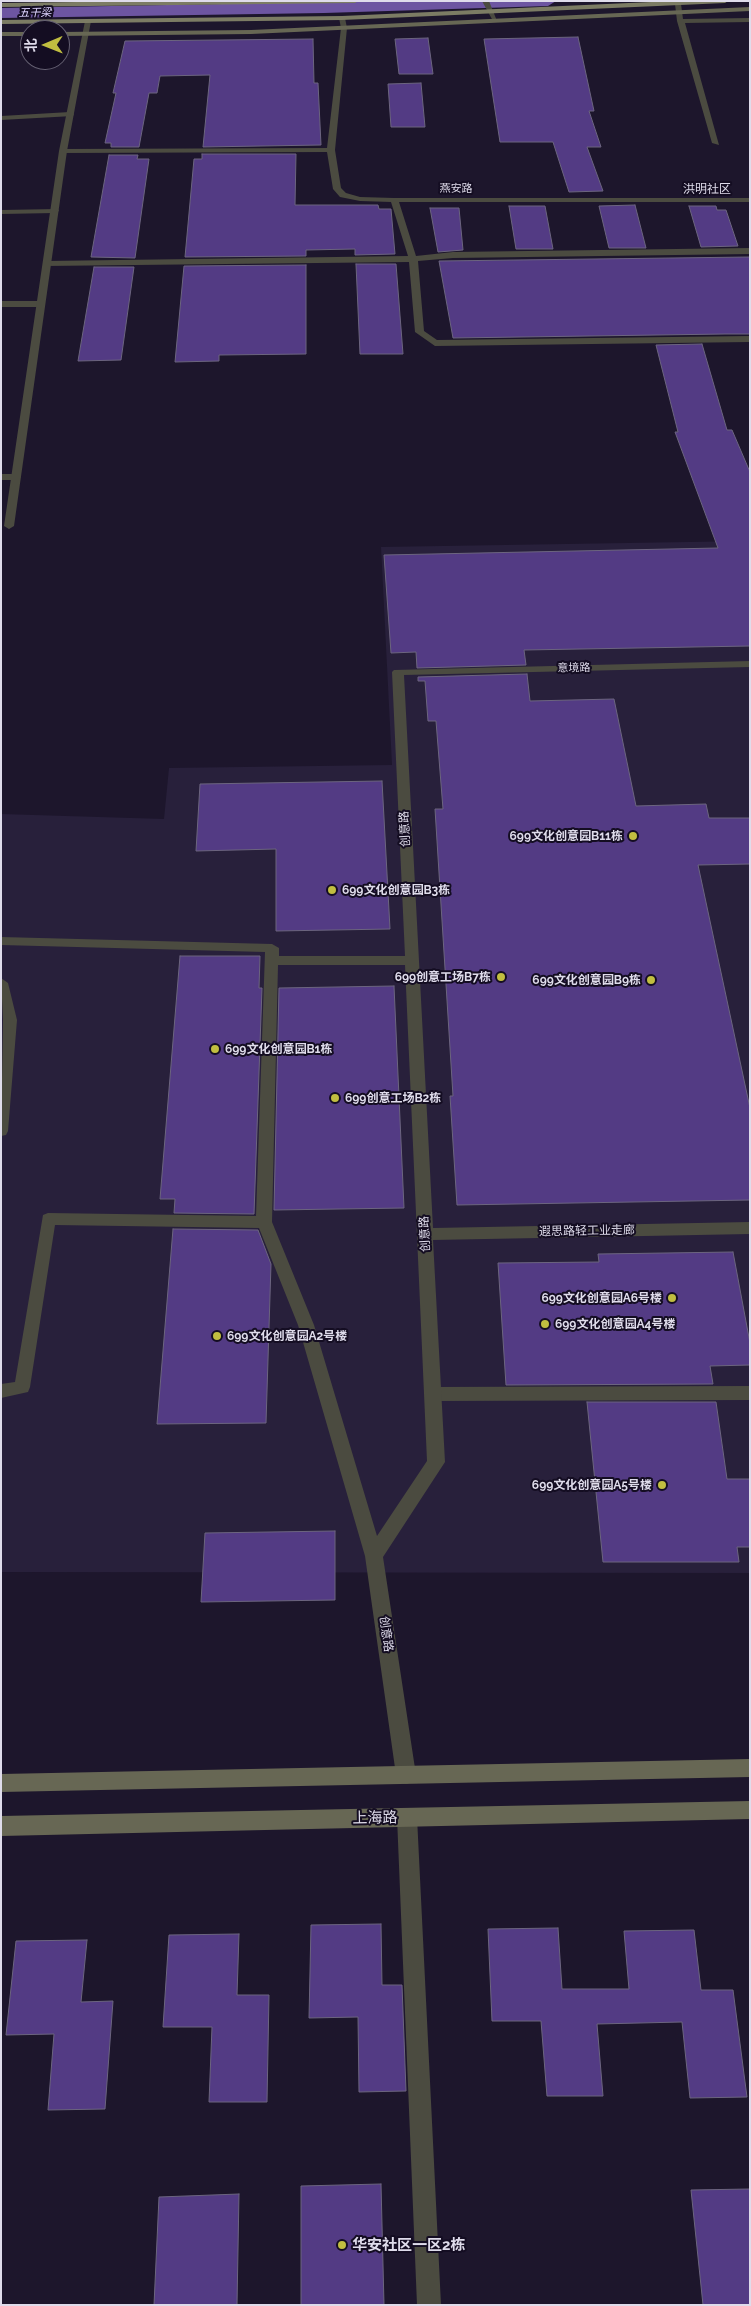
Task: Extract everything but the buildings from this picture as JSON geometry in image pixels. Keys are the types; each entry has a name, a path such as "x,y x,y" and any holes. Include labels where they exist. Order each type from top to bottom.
{"main road":[{"path":"1,5 356,1"},
{"path":"1,22 342,18 725,1"},
{"path":"70,34 251,32 750,9"},
{"path":"1,34 20,34"},
{"path":"1,1783 750,1768"},
{"name":"上海路","path":"1,1826 750,1810"}],"street":[{"path":"485,1 495,20"},
{"path":"678,4 680,21 716,143"},
{"name":"燕安路","path":"342,18 344,28 331,150 338,189 343,195 360,199 394,200 750,200"},
{"path":"680,21 750,20"},
{"path":"9,526 63,151 88,21"},
{"path":"1,118 70,114"},
{"path":"63,151 331,150"},
{"path":"394,200 413,260 420,332 435,343 750,339"},
{"path":"1,212 55,211"},
{"path":"47,264 413,260 453,255 750,251"},
{"path":"1,304 41,304"},
{"path":"1,477 16,477"},
{"name":"意境路","path":"398,672 750,664"},
{"name":"创意路","path":"398,672 436,1462 374,1556 406,1775"},
{"path":"1,941 272,948 264,1222 306,1325 374,1556"},
{"path":"271,961 412,960"},
{"path":"1,983 10,1020 2,1126"},
{"path":"1,1391 22,1387 48,1219 264,1222"},
{"name":"遐思路轻工业走廊","path":"425,1234 750,1228"},
{"path":"433,1394 750,1393"},
{"path":"407,1818 429,2305"}],"shaded area":[{"path":"750,541 750,1573 1,1572 1,814 164,819 169,768 392,765 381,547"}],"waterway":[{"name":"五干梁","path":"1,13 324,8 548,1"}],"place":[{"name":"699文化创意园B11栋","path":"633,836"},
{"name":"699文化创意园B3栋","path":"332,890"},
{"name":"699创意工场B7栋","path":"501,977"},
{"name":"699文化创意园B9栋","path":"651,980"},
{"name":"699文化创意园B1栋","path":"215,1049"},
{"name":"699创意工场B2栋","path":"335,1098"},
{"name":"699文化创意园A6号楼","path":"672,1298"},
{"name":"699文化创意园A4号楼","path":"545,1324"},
{"name":"699文化创意园A2号楼","path":"217,1336"},
{"name":"699文化创意园A5号楼","path":"662,1485"},
{"name":"华安社区一区2栋","path":"342,2245"}],"district":[{"name":"洪明社区","path":"707,189"}]}
